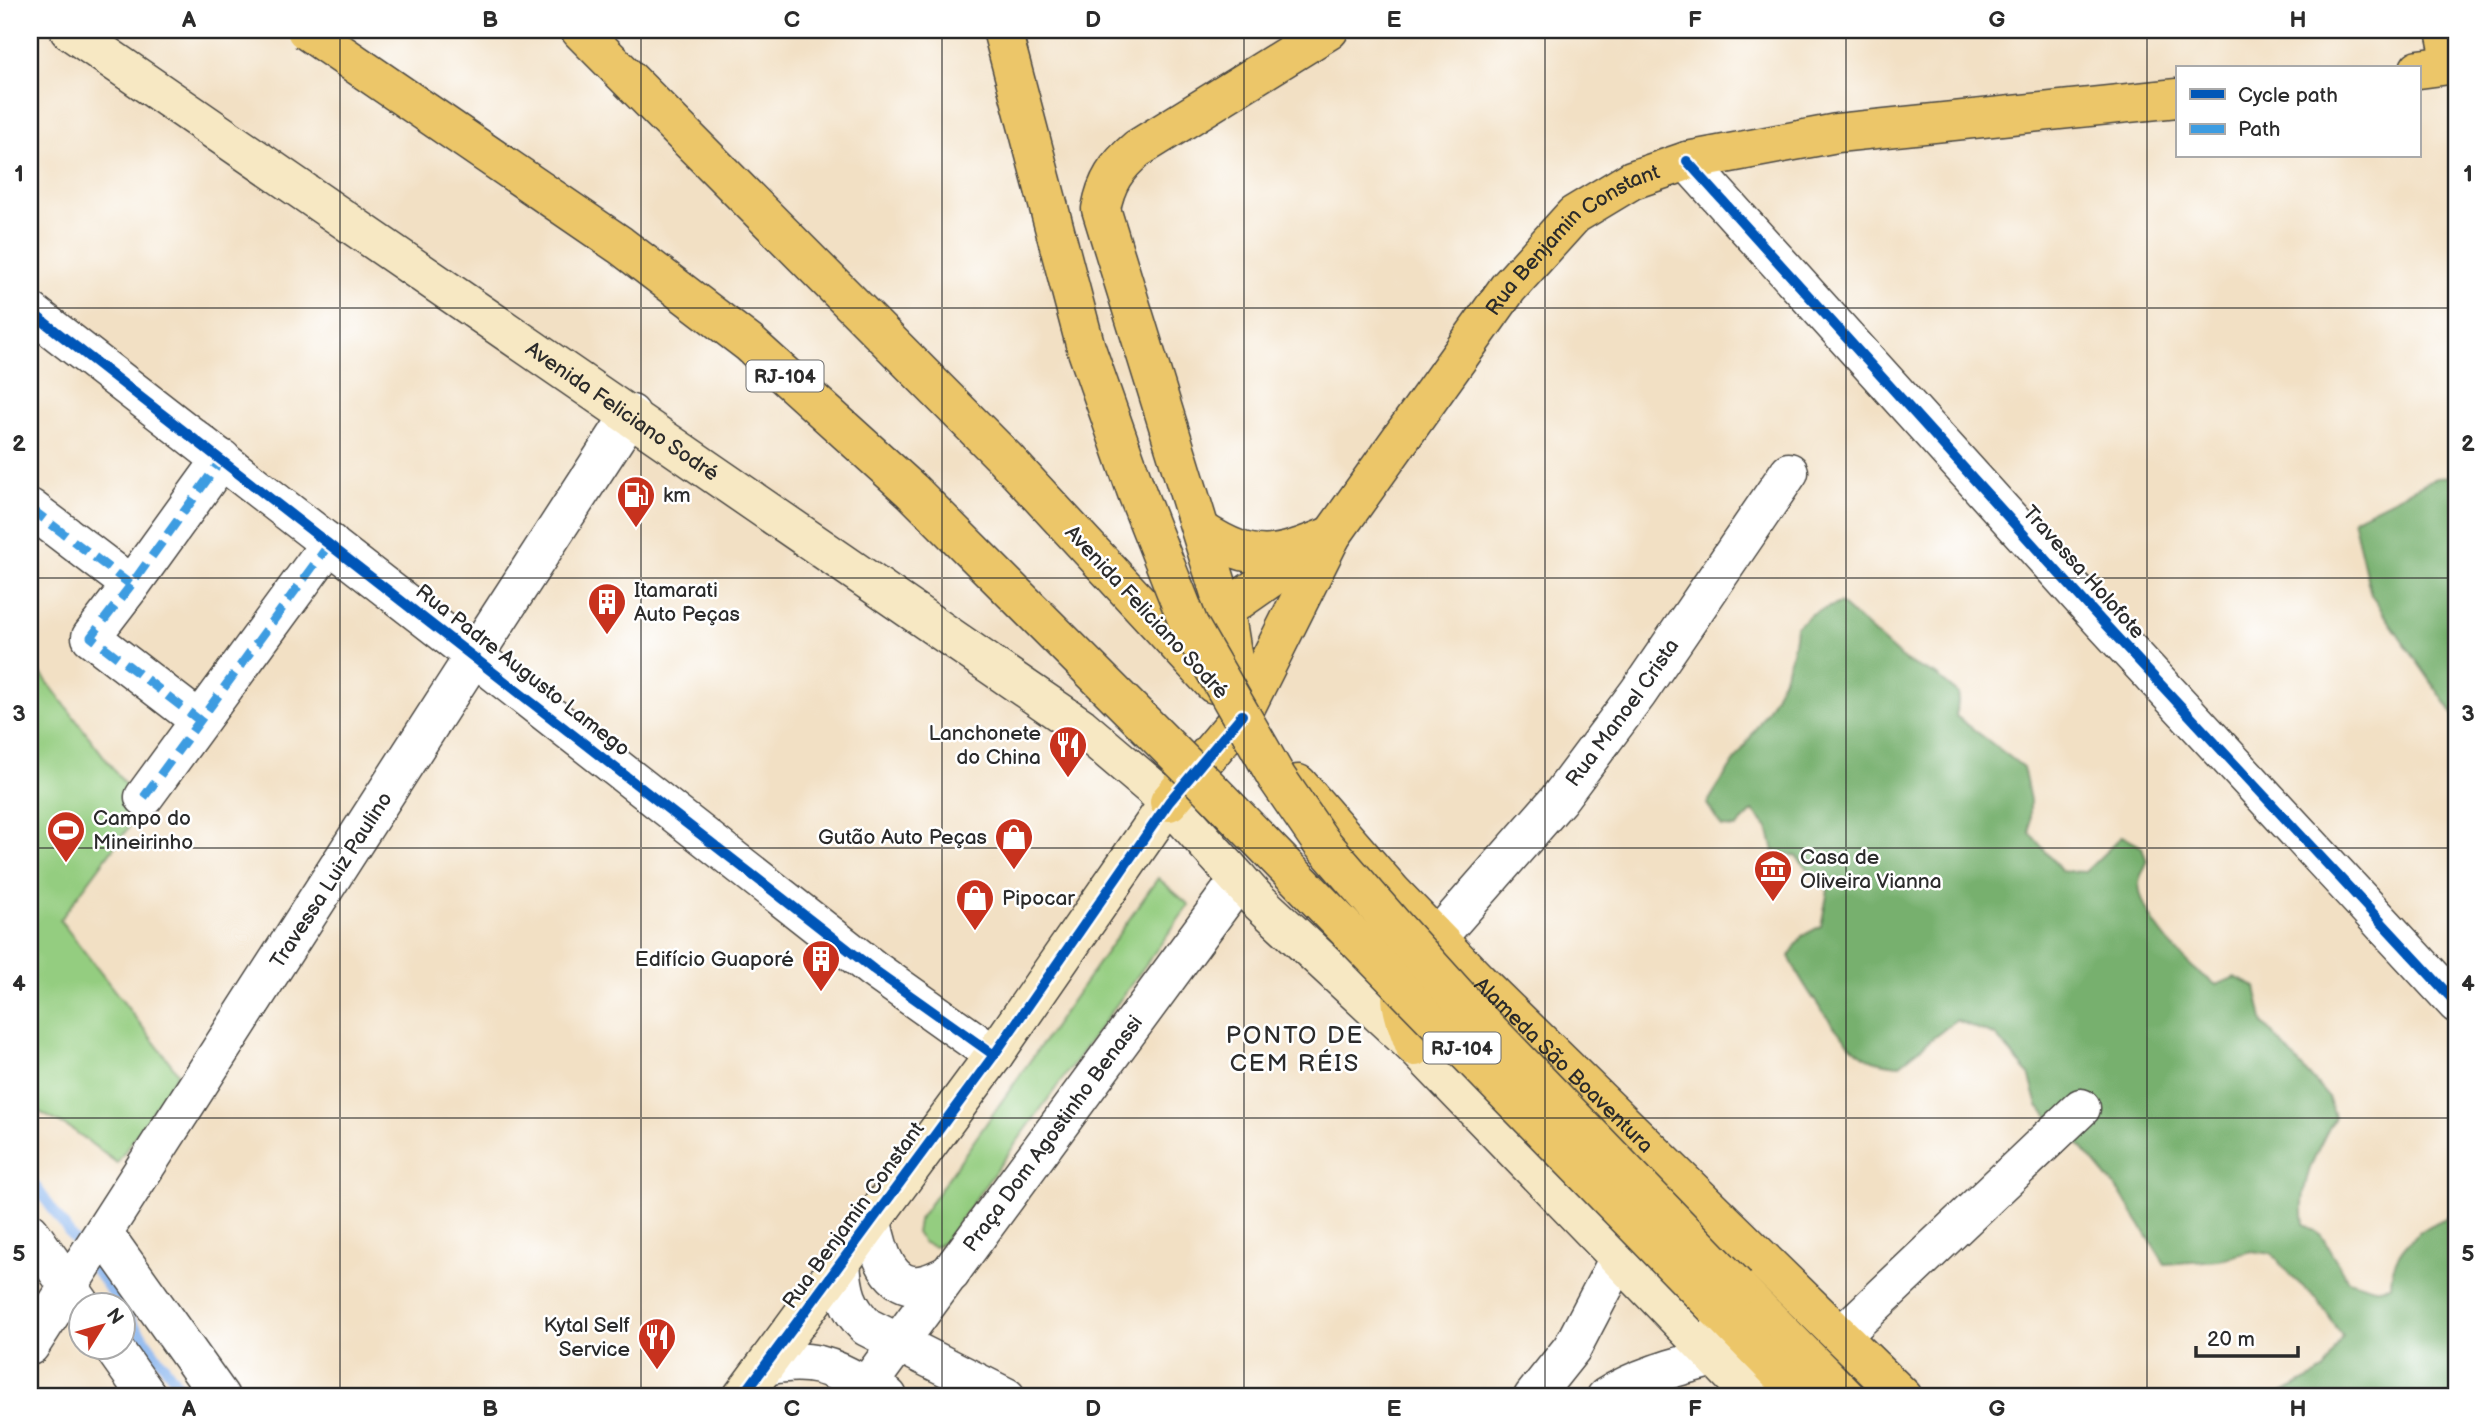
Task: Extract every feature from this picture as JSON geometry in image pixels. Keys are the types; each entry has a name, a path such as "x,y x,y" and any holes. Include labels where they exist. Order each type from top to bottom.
{"main road":[{"name":"Avenida Feliciano Sodré","path":"69,30 631,414 1081,727 1169,802"},
{"name":"RJ-104","path":"306,30 620,245 750,344 912,491 1726,1297 1803,1397"},
{"name":"Avenida Feliciano Sodré","path":"580,30 1005,458 1242,715"},
{"path":"1002,30 1086,348 1137,493 1189,625 1277,778 1321,842 1726,1297 1846,1397"},
{"path":"1242,715 1225,610 1101,209 1105,188 1117,166 1137,149 1329,30"},
{"name":"Rua Benjamin Constant","path":"742,1397 994,1055 1169,802 1242,715 1332,535 1508,288 1574,215 1632,180 1687,161 1838,133 2176,97"},
{"path":"1202,531 1230,549 1255,555 1288,553 1332,535"},
{"name":"Rua Benjamin Constant","path":"1154,618 1196,622 1225,610 1332,535"},
{"name":"Alameda São Boaventura","path":"1242,715 1319,809 1437,939 1903,1397"},
{"path":"1169,802 1239,880 1415,1047 1753,1397"},
{"path":"1415,1047 1399,1000 1410,973 1420,965 1447,962 1479,982"}],"street":[{"name":"Travessa Holofote","path":"1687,161 2100,620 2457,1004"},
{"name":"Rua Padre Augusto Lamego","path":"30,311 873,969 994,1055"},
{"name":"Travessa Luiz Paulino","path":"79,1290 104,1234 631,414"},
{"path":"200,720 91,637 222,459"},
{"name":"Rua Manoel Crista","path":"1437,939 1558,800 1614,725 1789,472"},
{"path":"30,508 131,585"},
{"path":"144,797 330,543"},
{"name":"Praça Dom Agostinho Benassi","path":"878,1392 897,1345 1239,880"},
{"path":"1840,1336 2081,1108"},
{"path":"872,1221 878,1252 889,1271 908,1285 925,1284 951,1273"},
{"path":"30,1231 72,1290"},
{"path":"104,1234 220,1397"},
{"path":"1533,1397 1572,1348 1618,1260"},
{"path":"841,1263 843,1295 852,1313 867,1327 897,1345 1006,1397"},
{"name":"Travessa Luiz Paulino","path":"30,1346 66,1307"},
{"path":"1606,1397 1658,1372 1714,1357"},
{"path":"122,1360 148,1397"},
{"path":"766,1366 806,1360 826,1366 878,1392"}],"green space":[{"path":"2457,476 2457,719 2371,595 2353,519 2437,477"},
{"path":"1840,603 1905,661 1936,675 1959,694 1956,716 2023,767 2030,800 2030,833 2062,871 2085,872 2122,836 2142,847 2147,862 2139,881 2141,896 2168,941 2193,968 2217,985 2235,977 2256,987 2264,1024 2328,1097 2335,1117 2315,1155 2306,1181 2304,1224 2321,1235 2348,1280 2374,1288 2391,1285 2392,1271 2397,1259 2411,1239 2421,1231 2456,1214 2457,1397 2275,1397 2324,1371 2342,1336 2317,1299 2291,1276 2272,1254 2252,1251 2218,1260 2165,1264 2121,1194 2082,1148 2038,1106 2029,1074 1996,1036 1956,1020 1896,1065 1876,1061 1862,1054 1825,1015 1789,956 1802,936 1821,926 1828,890 1796,856 1774,851 1768,828 1753,811 1736,828 1722,827 1707,804 1774,697 1785,674 1796,627 1811,614"},
{"name":"Campo do Mineirinho","path":"30,659 143,808 60,920 178,1073 117,1163 73,1130 30,1107"},
{"path":"1158,878 1189,905 944,1242 934,1247 924,1243 916,1233 918,1221"}],"waterway":[{"path":"30,1178 82,1251"},
{"path":"91,1264 110,1290"},
{"path":"136,1327 187,1397"}],"marked path":[{"path":"30,508 131,585 222,459"},
{"path":"144,797 330,543"},
{"path":"131,585 91,637 199,720"}],"cycle path":[{"path":"1687,161 2100,619 2457,1004"},
{"path":"30,311 873,969 994,1055"},
{"path":"742,1397 994,1055 1169,802 1242,715"}],"place":[{"name":"km","path":"636,529"},
{"name":"Itamarati Auto Peças","path":"607,636"},
{"name":"Lanchonete do China","path":"1068,779"},
{"name":"Campo do Mineirinho","path":"66,864"},
{"name":"Gutão Auto Peças","path":"1014,871"},
{"name":"Casa de Oliveira Vianna","path":"1773,903"},
{"name":"Pipocar","path":"975,932"},
{"name":"Edifício Guaporé","path":"821,993"},
{"name":"Kytal Self Service","path":"657,1371"}],"district":[{"name":"PONTO DE CEM RÉIS","path":"1295,1049"}]}
